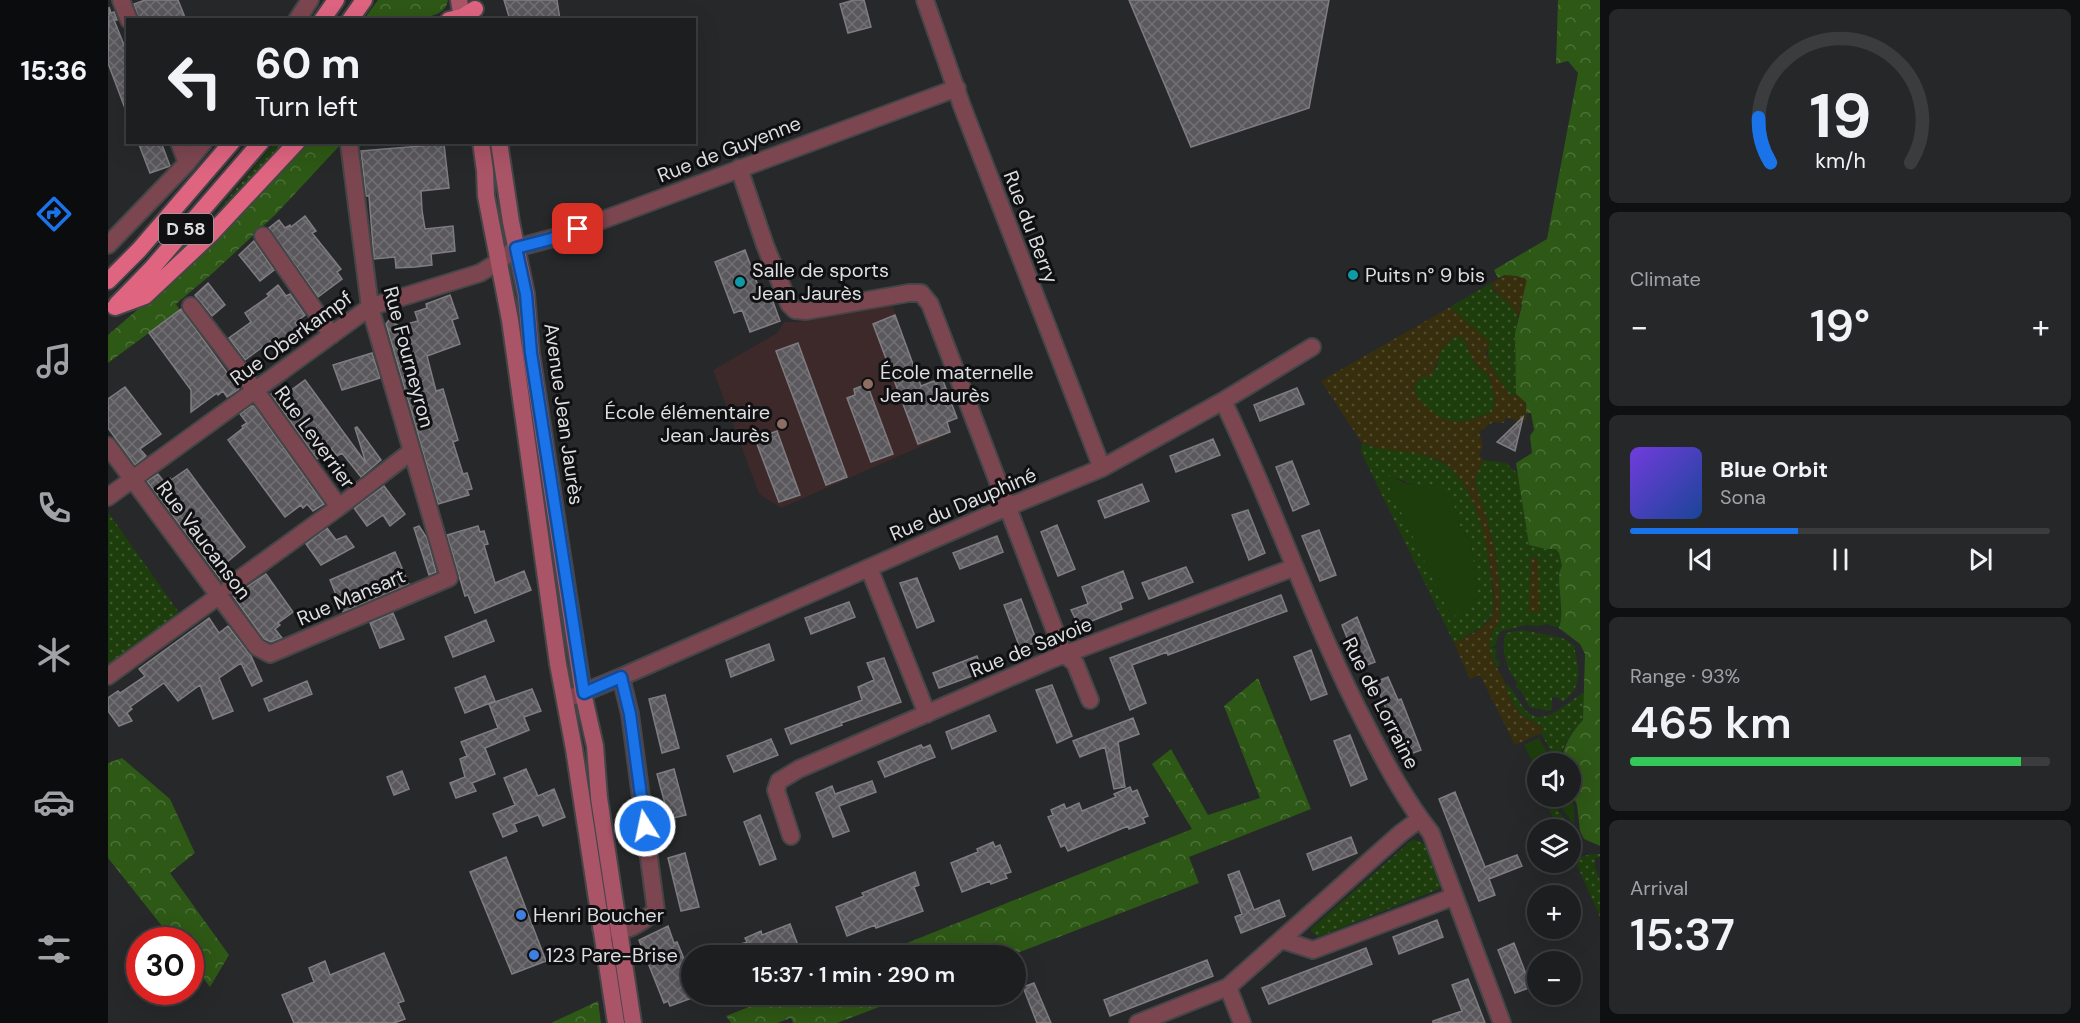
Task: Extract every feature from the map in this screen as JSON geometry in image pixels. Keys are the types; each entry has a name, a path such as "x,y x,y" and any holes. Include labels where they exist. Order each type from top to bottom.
{"highway":[{"path":"323,18 336,0"},
{"path":"351,18 364,0"},
{"name":"D 58","path":"108,281 139,250 230,144"},
{"name":"D 58","path":"111,310 152,268 259,144"},
{"path":"111,310 146,296 210,235 295,144"}],"main road":[{"path":"459,0 467,14"},
{"name":"Avenue Jean Jaurès","path":"481,144 486,196 510,320 615,1023"},
{"name":"Avenue Jean Jaurès","path":"499,144 526,294 531,353 584,693 596,746 599,798 633,1023"}],"street":[{"path":"121,0 128,18"},
{"path":"298,18 310,0"},
{"name":"Rue du Berry","path":"926,0 966,116 1102,468"},
{"name":"Rue de Guyenne","path":"516,248 551,239 957,88"},
{"path":"180,144 187,163"},
{"path":"108,245 202,144"},
{"name":"Rue Fourneyron","path":"349,144 370,307 449,578"},
{"path":"739,168 765,245 789,304 795,310 806,311 909,293 921,293 925,298 934,315 1065,655 1075,663 1090,700"},
{"path":"263,236 332,335"},
{"name":"Rue Oberkampf","path":"108,497 130,478 370,307 480,273 516,248"},
{"name":"Rue Leverrier","path":"191,306 339,507"},
{"name":"Rue du Dauphiné","path":"565,698 584,693 1102,468 1223,401 1311,347"},
{"name":"Rue de Lorraine","path":"1223,401 1342,681 1389,770 1420,819 1431,832 1453,897 1502,1023"},
{"name":"Rue Vaucanson","path":"108,446 130,478 225,590 257,647 270,654"},
{"path":"108,676 412,453"},
{"name":"Rue de Savoie","path":"791,836 776,790 779,782 786,776 1065,655 1295,567"},
{"path":"869,568 927,714"},
{"name":"Rue Mansart","path":"270,654 449,578"},
{"path":"601,928 619,932 631,928 656,911 630,714 621,677"},
{"path":"1138,1023 1228,987 1401,833 1420,819"},
{"path":"1282,940 1313,950 1453,897"},
{"path":"1228,987 1242,1023"}],"shaded area":[{"path":"892,304 940,438 781,508 759,494 713,370 777,333 784,322 797,322"}],"green space":[{"path":"378,0 448,0 444,9 430,16 365,18"},
{"path":"1558,0 1600,0 1600,846 1584,839 1581,833 1581,819 1579,819 1577,807 1581,807 1581,753 1564,753 1568,740 1583,720 1585,654 1580,644 1559,628 1561,612 1559,578 1562,566 1559,553 1556,549 1529,545 1516,463 1532,453 1530,436 1534,430 1531,413 1526,413 1526,403 1516,394 1515,333 1522,305 1505,275 1498,278 1494,270 1547,239 1578,73 1568,61 1556,64"},
{"path":"274,144 286,144 223,213 219,209"},
{"path":"308,144 341,144 276,214 176,304 180,310 108,363 108,335 216,242"},
{"path":"1491,283 1493,291 1513,305 1518,318 1515,333 1516,394 1511,396 1490,364 1489,342 1450,307"},
{"path":"1456,336 1463,338 1474,363 1489,376 1495,400 1492,412 1459,422 1437,416 1419,400 1414,386 1422,376 1436,368 1441,349"},
{"path":"1362,443 1372,447 1420,453 1445,464 1457,474 1466,487 1483,526 1487,546 1494,605 1491,616 1483,626 1454,643 1361,452","holes":["1396,478 1452,499 1461,529 1471,543 1478,597 1460,613 1451,617"]},
{"path":"1484,460 1506,463 1518,474 1529,544 1546,549 1556,549 1562,566 1559,578 1561,620 1559,628 1547,624 1526,625 1502,631 1496,644 1491,648 1497,649 1495,658 1500,662 1498,668 1492,658 1489,645 1492,633 1499,624 1498,569 1487,519 1475,483"},
{"path":"1383,474 1408,484 1436,486 1452,499 1461,529 1471,543 1478,597 1460,614 1451,617"},
{"path":"108,512 180,614 108,665"},
{"path":"1523,630 1562,638 1574,645 1578,669 1575,689 1563,702 1557,697 1552,697 1552,709 1549,711 1529,707 1522,692 1516,687 1517,682 1510,672 1504,652 1504,639 1506,633"},
{"path":"1258,678 1311,809 1189,857 1199,883 1026,950 1026,945 902,945 1192,829 1152,764 1171,749 1208,815 1260,798 1224,706"},
{"path":"1507,685 1531,715 1539,717 1555,712 1585,692 1583,720 1570,735 1562,753 1552,753 1541,733 1543,728 1516,709 1506,689"},
{"path":"1539,738 1547,753 1528,753 1524,745"},
{"path":"122,758 170,799 195,853 170,873 229,955 210,987 204,979 204,927 163,927 108,858 108,763"},
{"path":"1548,807 1556,807 1564,819 1554,819"},
{"path":"1561,807 1574,807 1574,819 1570,819"},
{"path":"1413,839 1427,845 1442,882 1439,889 1318,937 1310,930"},
{"path":"1600,854 1600,857 1595,858 1595,867 1600,881 1600,917 1581,873 1581,856"},
{"path":"598,1001 601,1023 551,1023"},
{"path":"754,1005 885,1005 837,1023 793,1023 791,1018 777,1023 731,1023 726,1016"}],"sand":[{"path":"1505,275 1527,279 1518,318 1513,307 1497,293 1491,283"},
{"path":"1450,307 1490,342 1486,353 1492,368 1511,396 1516,394 1526,403 1527,420 1519,422 1506,417 1504,423 1493,422 1479,432 1483,446 1479,455 1484,460 1475,483 1492,536 1498,569 1500,604 1499,624 1492,632 1490,648 1492,658 1507,685 1506,689 1516,709 1521,715 1540,726 1543,729 1541,733 1515,745 1480,675 1470,679 1454,643 1488,622 1494,596 1483,531 1472,499 1464,485 1445,464 1435,459 1362,443 1321,381","holes":["1456,336 1463,338 1474,363 1489,376 1495,400 1492,412 1468,420 1452,421 1437,415 1424,404 1418,397 1414,386 1422,376 1431,377 1442,349"]},
{"path":"1531,558 1538,558 1540,610 1537,612 1529,612"}],"building":[{"path":"145,0 178,0 185,18 138,18 134,4"},
{"path":"504,0 557,0 560,18 509,18"},
{"path":"864,0 871,27 848,33 840,4"},
{"path":"1129,0 1329,0 1309,108 1191,147"},
{"path":"109,7 111,13 114,12 117,20 114,20 126,50 126,111 108,63"},
{"path":"139,144 162,144 170,166 150,173"},
{"path":"444,144 449,188 421,191 422,210 425,229 453,226 455,251 431,254 432,265 415,267 396,268 395,257 374,259 369,196 366,196 361,151"},
{"path":"305,216 316,231 312,233 341,269 337,272 342,279 318,297 269,228 279,220 285,228 290,225 291,227"},
{"path":"254,241 274,270 260,281 239,255"},
{"name":"Salle de sports Jean Jaurès","path":"745,250 764,302 772,299 780,321 750,332 742,310 734,313 715,262"},
{"path":"208,283 225,305 212,316 195,295"},
{"path":"278,285 286,296 290,294 305,315 295,323 300,330 273,350 268,343 245,360 229,338 251,322 245,313 269,296 267,294"},
{"path":"450,295 458,318 452,320 460,344 427,356 436,391 443,389 458,440 453,442 463,474 467,473 472,489 467,490 469,495 438,504 386,324 389,320 399,326 418,321 415,312 427,308 426,304"},
{"path":"181,309 239,389 227,397 223,391 218,395 217,393 191,412 191,390 149,333"},
{"path":"895,315 921,386 942,378 957,418 947,422 950,432 918,444 873,324"},
{"path":"798,343 847,477 826,485 776,351"},
{"path":"372,353 380,378 342,390 333,365"},
{"path":"305,380 366,463 355,428 357,427 381,460 361,477 342,453 337,456 331,448 317,459 271,394 281,386 291,390"},
{"path":"867,384 893,454 871,462 847,398 855,395 854,389"},
{"path":"125,387 161,434 140,449 146,456 135,465 108,428 108,399"},
{"path":"1297,388 1304,404 1260,421 1254,405"},
{"path":"254,406 324,504 313,511 307,504 303,508 301,505 285,517 228,440 247,423 240,414"},
{"path":"1523,417 1515,451 1497,442"},
{"path":"777,431 800,495 779,502 755,439"},
{"path":"1213,439 1220,455 1176,472 1170,456"},
{"path":"1292,461 1309,504 1293,511 1276,467"},
{"path":"187,469 245,547 226,563 232,572 221,580 147,481 158,474 164,482 170,478 171,480"},
{"path":"1142,484 1149,501 1105,518 1098,501"},
{"path":"384,486 405,514 390,526 383,515 367,526 354,508"},
{"path":"1248,510 1265,553 1249,560 1232,515"},
{"path":"1057,525 1075,569 1058,576 1041,532"},
{"path":"419,526 427,538 436,572 429,575 414,528"},
{"path":"478,526 480,532 484,531 488,544 484,545 495,583 524,571 531,590 475,613 468,595 465,596 447,535"},
{"path":"327,528 336,540 346,536 354,547 321,565 306,544"},
{"path":"1319,530 1336,575 1320,581 1302,536"},
{"path":"997,536 1003,552 960,569 953,553"},
{"path":"395,552 409,584 343,612 330,580"},
{"path":"1186,567 1193,582 1149,599 1142,583"},
{"path":"1123,571 1133,598 1120,603 1122,609 1079,626 1071,610 1088,604 1082,587"},
{"path":"266,574 293,612 278,623 280,625 275,629 282,638 271,642 264,639 233,596"},
{"path":"917,578 934,621 917,628 900,583"},
{"path":"1281,595 1287,611 1168,655 1167,652 1132,665 1146,703 1130,710 1110,658"},
{"path":"1021,599 1037,642 1020,648 1004,605"},
{"path":"849,602 855,617 811,634 805,618"},
{"path":"393,613 404,639 380,648 370,623"},
{"path":"1357,617 1375,662 1359,668 1342,625"},
{"path":"209,618 219,633 228,626 251,656 262,681 252,686 241,663 219,678 233,711 213,719 200,685 178,701 164,683 130,707 132,709 127,713 132,721 119,726 108,711 108,698 118,691 120,693 145,676 139,669"},
{"path":"486,620 494,641 453,657 445,637"},
{"path":"769,644 774,660 731,677 726,660"},
{"path":"1311,650 1327,694 1311,700 1294,657"},
{"path":"977,656 983,672 939,688 933,673"},
{"path":"884,658 901,702 791,744 785,729 862,700 858,687 874,680 867,663"},
{"path":"485,676 495,701 465,713 455,688"},
{"path":"1388,677 1398,700 1401,699 1421,750 1405,756 1375,682"},
{"path":"307,681 312,694 269,711 264,699"},
{"path":"1052,685 1072,736 1057,743 1036,690"},
{"path":"532,689 541,711 524,717 529,730 485,748 495,774 472,783 476,791 456,798 450,783 465,777 460,759 467,756 461,742 498,728 489,704"},
{"path":"665,695 679,748 662,753 649,699"},
{"path":"989,715 996,731 952,749 946,732"},
{"path":"1133,718 1139,734 1118,742 1125,787 1114,789 1105,747 1080,757 1073,741"},
{"path":"1350,735 1367,779 1351,786 1334,741"},
{"path":"771,739 778,755 734,772 727,756"},
{"path":"921,745 923,748 930,745 935,757 885,777 878,762"},
{"path":"526,769 538,796 554,789 565,817 543,826 538,815 514,824 517,831 503,837 493,814 515,805 504,778"},
{"path":"674,769 686,815 669,819 657,774"},
{"path":"402,771 409,789 394,795 387,777"},
{"path":"872,781 876,792 839,806 849,831 833,837 816,793 832,786 835,794"},
{"path":"1130,787 1132,792 1137,790 1148,816 1143,818 1145,823 1129,829 1128,826 1068,851 1065,845 1061,847 1048,817 1053,815 1051,810 1064,804 1066,809 1079,803 1082,811 1116,797 1114,794"},
{"path":"1455,792 1485,867 1517,855 1522,866 1489,879 1495,895 1479,901 1439,799"},
{"path":"760,815 776,859 760,865 744,822"},
{"path":"1351,837 1357,853 1313,870 1307,854"},
{"path":"993,842 995,847 1000,845 1011,872 1005,874 1007,878 991,884 990,881 962,892 951,863 978,852 977,849"},
{"path":"685,853 699,907 681,911 668,858"},
{"path":"506,857 546,961 512,974 470,872"},
{"path":"1239,871 1254,910 1279,900 1285,916 1241,933 1235,917 1242,914 1228,875"},
{"path":"915,872 919,885 914,887 923,911 847,936 836,907 864,896 862,893"},
{"path":"1437,920 1443,937 1399,954 1393,937"},
{"path":"790,924 798,945 741,945 747,942 745,938 761,931 762,935"},
{"path":"668,926 674,943 677,942 681,952 681,1002 670,1006 668,1001 664,1003 639,940"},
{"path":"1514,943 1527,977 1527,988 1515,993 1498,950"},
{"path":"1366,948 1372,964 1269,1004 1262,988"},
{"path":"384,953 404,1001 398,1003 405,1019 394,1023 294,1023 282,995 314,982 309,968 325,961 330,975"},
{"path":"1207,960 1213,976 1110,1016 1104,1000"},
{"path":"1468,979 1485,1023 1433,1023 1433,1021 1462,1011 1452,985"},
{"path":"1034,983 1051,1023 1037,1023 1026,995 1026,986"}],"place":[{"name":"Puits n° 9 bis","path":"1353,275"},
{"name":"Salle de sports Jean Jaurès","path":"740,282"},
{"name":"École maternelle Jean Jaurès","path":"868,384"},
{"name":"École élémentaire Jean Jaurès","path":"782,424"},
{"name":"Henri Boucher","path":"521,915"},
{"name":"123 Pare-Brise","path":"534,955"}],"route":[{"path":"578,229 516,248 526,294 531,353 584,693 621,677 630,714 645,826"}]}
